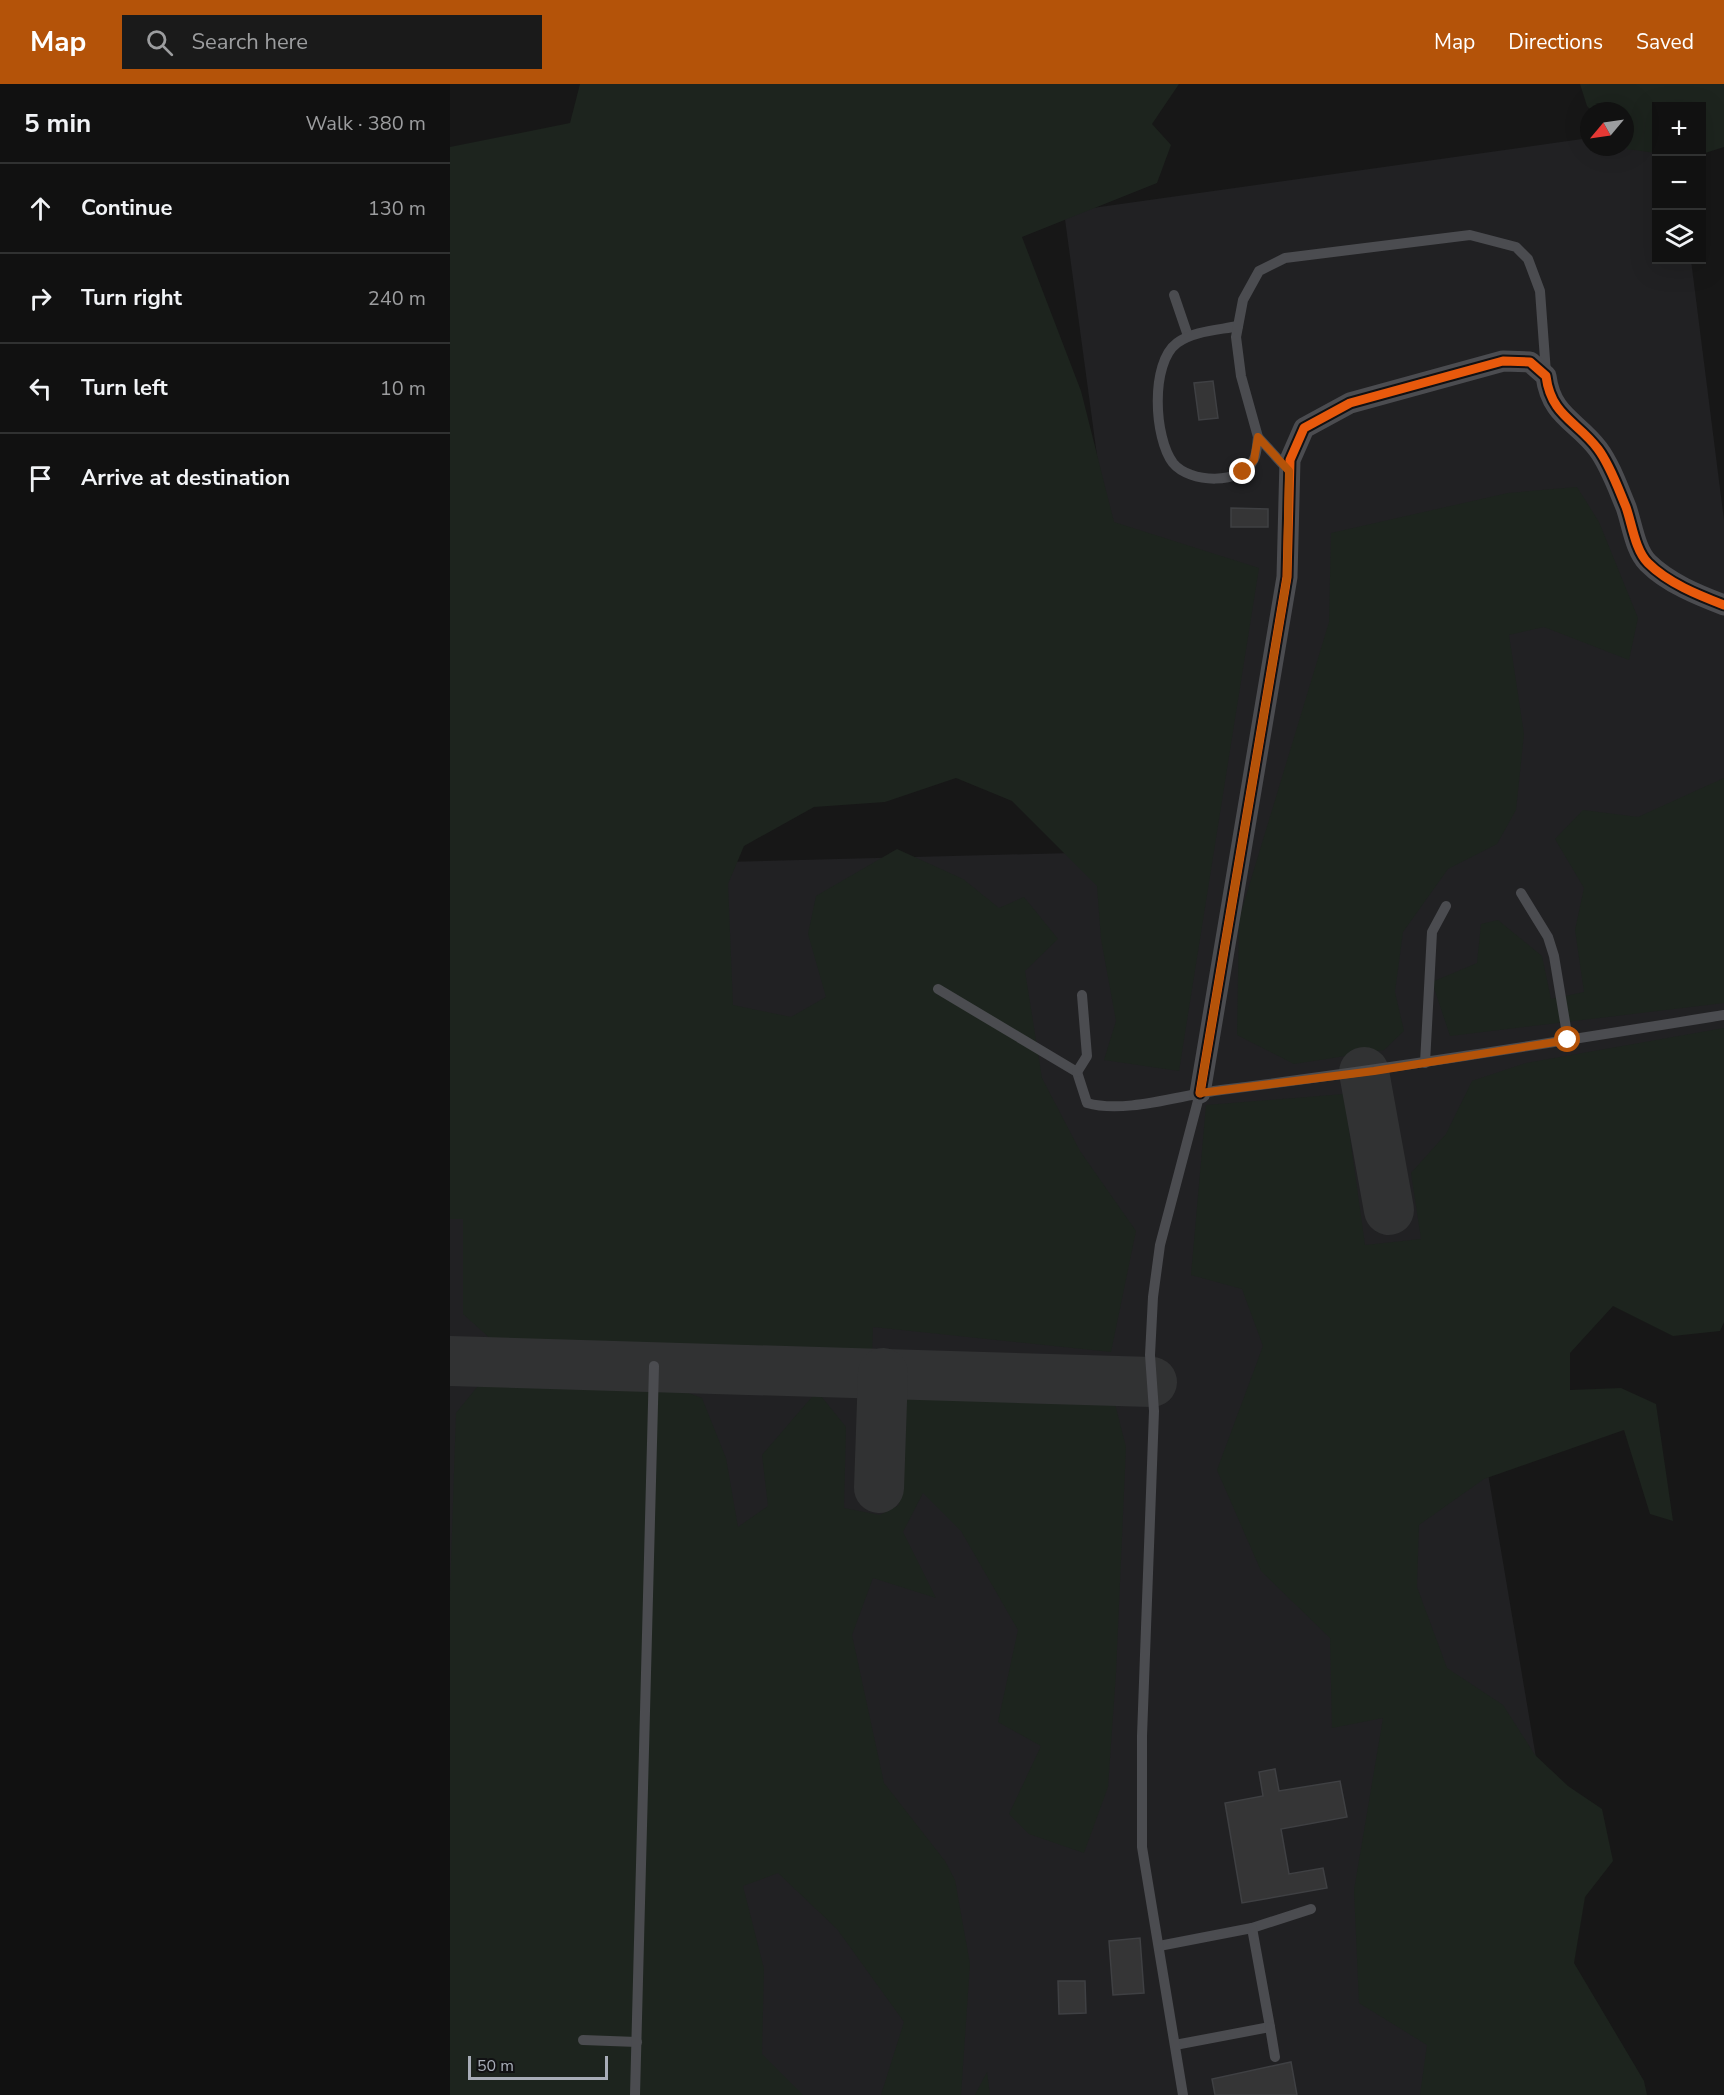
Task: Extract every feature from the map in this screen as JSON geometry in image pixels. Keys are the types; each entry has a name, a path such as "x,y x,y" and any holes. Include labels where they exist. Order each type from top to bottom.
{"street":[{"path":"1200,1093 1287,577 1290,460 1304,428 1350,402 1503,361 1530,362 1546,376 1548,391 1561,415 1598,448 1646,561 1660,573 1698,595 1724,605"}],"lane":[{"path":"1289,471 1258,437 1240,376 1236,337 1243,300 1259,271 1285,258 1470,235 1516,247 1528,259 1540,291 1546,376"},
{"path":"1174,295 1188,336"},
{"path":"1238,326 1188,336 1175,344 1162,362 1158,399 1162,434 1173,462 1184,470 1208,479 1224,479 1243,472 1254,460 1258,437"},
{"path":"1521,893 1548,937 1554,956 1568,1040"},
{"path":"1425,1063 1432,932 1446,906"},
{"path":"938,989 1077,1072 1087,1104 1105,1108 1425,1063 1724,1015"},
{"path":"1077,1072 1087,1056 1082,995"},
{"path":"1183,2095 1142,1836 1142,1725 1154,1411 1150,1355 1152,1297 1160,1245 1200,1093"},
{"path":"635,2095 654,1366"},
{"path":"1159,1946 1252,1928 1311,1909"},
{"path":"1252,1928 1275,2057"},
{"path":"1175,2045 1270,2026"},
{"path":"583,2040 637,2042"}],"shaded area":[{"path":"580,84 1179,84 1152,124 1171,145 1157,183 1022,237 1081,391 1114,522 1259,568 1179,1071 1104,1060 1116,1021 1101,939 1097,886 1012,801 956,778 885,802 814,807 744,846 728,884 733,1005 791,1017 826,997 808,934 816,896 897,849 963,879 999,908 1024,897 1058,939 1025,971 1042,1078 1080,1151 1136,1231 1111,1352 873,1327 872,1353 493,1341 463,1314 463,1219 450,1219 450,147 570,123"},
{"path":"1580,84 1724,84 1724,147 1706,153 1706,102 1652,102 1652,152 1634,150 1634,102 1586,102"},
{"path":"1652,130 1652,264 1692,264 1724,520 1724,1178 1455,1278 1593,2095 450,2095 450,869 1110,852 1116,596 1064,212 1580,139 1580,156 1634,156 1634,141"},
{"path":"1577,487 1599,522 1638,618 1629,660 1544,627 1509,635 1524,734 1516,810 1497,844 1448,869 1403,932 1395,992 1404,1031 1384,1050 1294,1064 1237,1035 1239,919 1329,622 1331,533 1508,493"},
{"path":"1724,778 1724,1003 1450,1036 1432,982 1477,963 1481,924 1498,920 1542,956 1551,999 1584,992 1575,930 1584,888 1555,839 1583,810 1638,817"},
{"path":"1724,1028 1724,1322 1720,1331 1673,1336 1613,1306 1570,1353 1570,1390 1621,1388 1656,1404 1673,1521 1650,1514 1624,1430 1484,1479 1419,1525 1417,1587 1447,1668 1503,1705 1535,1755 1568,1786 1602,1809 1613,1861 1585,1897 1574,1963 1644,2081 1647,2095 1420,2095 1427,2045 1359,2003 1354,1890 1383,1718 1332,1728 1330,1638 1261,1571 1217,1470 1263,1346 1242,1289 1191,1275 1206,1105 1344,1094 1365,1245 1421,1239 1411,1173 1446,1134 1472,1081 1526,1063"},
{"path":"634,1373 702,1398 726,1458 738,1527 768,1506 762,1455 817,1391 846,1427 844,1508 880,1515 899,1505 901,1472 889,1433 897,1399 926,1399 937,1387 1065,1385 1114,1400 1126,1447 1116,1673 1108,1787 1084,1853 1029,1834 1009,1814 1041,1746 998,1722 1018,1630 961,1531 923,1493 903,1532 936,1598 873,1578 852,1635 884,1783 945,1861 955,1880 970,1964 961,2095 881,2095 904,2022 837,1929 778,1873 743,1886 764,1969 762,2054 803,2095 450,2095 450,1592 456,1413 482,1381 605,1389"},
{"path":"987,2072 990,2095 975,2095"}],"building":[{"path":"1213,381 1218,418 1199,420 1194,383"},
{"path":"1231,508 1268,509 1268,527 1231,527"},
{"path":"1275,1769 1279,1791 1340,1781 1347,1817 1281,1829 1289,1874 1323,1868 1327,1888 1242,1903 1225,1803 1263,1796 1259,1772"},
{"path":"1140,1938 1144,1993 1113,1995 1109,1941"},
{"path":"1058,1981 1085,1981 1086,2013 1059,2014"},
{"path":"1291,2062 1297,2095 1215,2095 1212,2079"}],"taxiway":[{"path":"1364,1072 1389,1210"},
{"path":"450,1361 1152,1382"},
{"path":"879,1488 883,1373"}],"cycle path":[{"path":"1200,1093 1287,577 1290,460 1304,428 1350,403 1503,361 1530,362 1546,376 1553,400 1559,409 1590,439 1606,462 1626,507 1637,544 1644,558 1656,570 1674,582 1724,605"}],"route":[{"path":"1243,472 1254,460 1258,437 1289,471 1287,577 1200,1093 1374,1071 1568,1040"}]}
